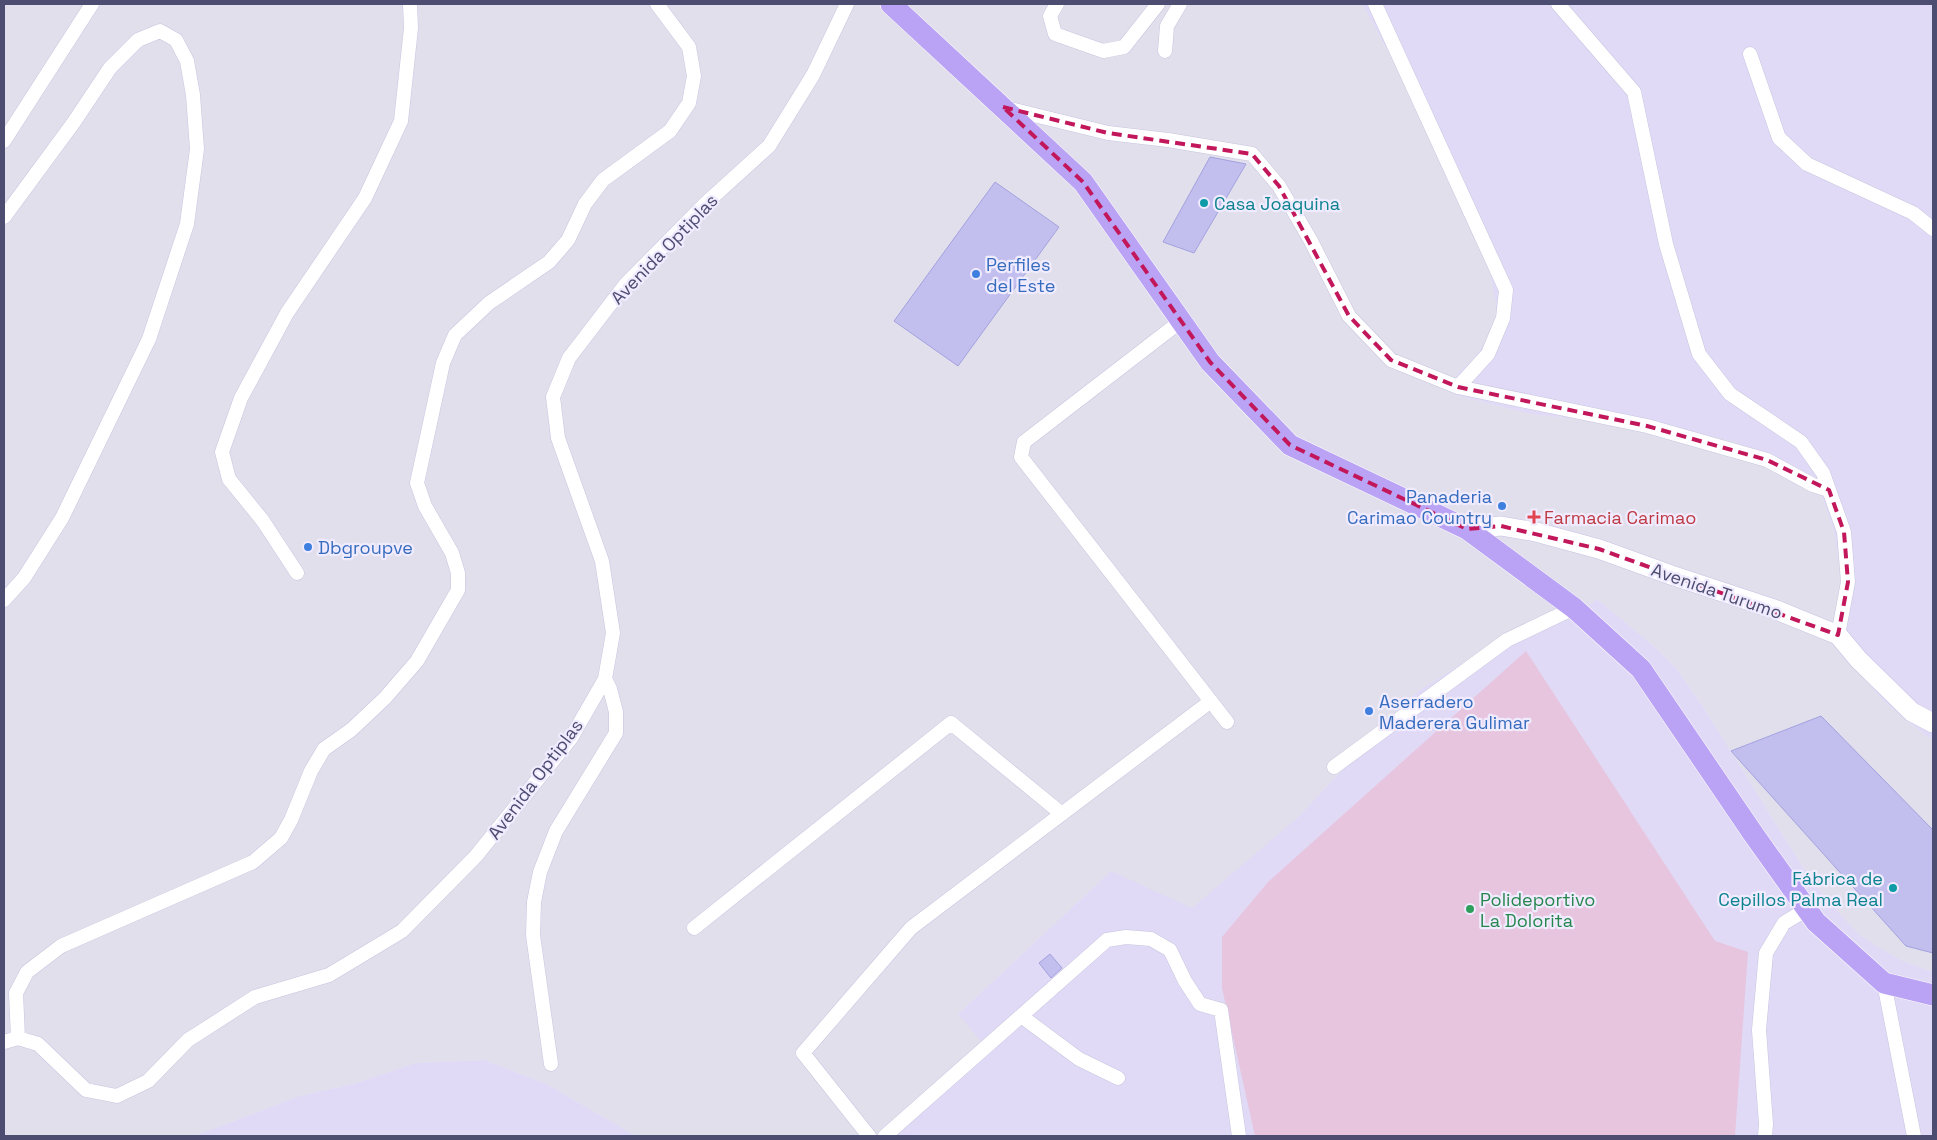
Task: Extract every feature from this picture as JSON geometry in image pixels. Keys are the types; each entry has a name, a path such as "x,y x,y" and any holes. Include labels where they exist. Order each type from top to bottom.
{"main road":[{"path":"891,4 1083,182 1210,362 1290,445 1467,529 1574,608 1642,670 1816,922 1884,983 1933,995"}],"street":[{"path":"4,141 92,4"},
{"path":"297,573 263,521 229,479 222,452 241,398 250,381 287,313 365,198 401,121 411,28 410,4"},
{"path":"4,1042 18,1038 16,993 27,972 61,946 253,862 281,838 291,820 311,771 324,749 351,730 385,698 417,661 458,590 458,573 452,553 425,506 417,483 443,363 455,336 489,303 549,262 568,240 585,204 603,180 670,132 689,103 694,76 689,47 657,4"},
{"name":"Avenida Optiplas","path":"18,1038 38,1044 86,1090 117,1096 148,1081 188,1040 255,996 329,975 402,931 476,856 559,753 571,738 605,679 614,633 602,560 558,438 553,397 569,358 625,285 705,204 769,146 813,75 847,4"},
{"path":"1056,4 1050,16 1055,34 1103,51 1124,47 1158,4"},
{"path":"1165,51 1167,26 1180,4"},
{"path":"1375,4 1506,290 1503,318 1488,354 1458,387"},
{"path":"1558,4 1634,92 1666,244 1699,354 1730,394 1801,442 1823,473 1844,532 1848,582 1838,635"},
{"path":"4,217 74,122 110,68 138,40 160,31 176,40 187,61 193,95 197,149 187,224 148,339 62,518 24,578 4,600"},
{"path":"1750,54 1779,138 1807,164 1914,213 1933,229"},
{"path":"1003,107 1108,133 1168,140 1252,154 1279,186 1311,241 1349,316 1391,360 1458,387 1647,426 1767,460 1812,484 1829,490"},
{"path":"1181,321 1024,442 1021,457 1228,722"},
{"name":"Avenida Turumo","path":"1467,529 1501,526 1536,532 1599,549 1671,576 1774,610 1838,635 1858,659 1912,712 1933,723"},
{"path":"1334,767 1507,640 1574,608"},
{"path":"551,1064 533,935 534,902 540,872 556,831 616,732 616,712 610,689 605,679"},
{"path":"869,1136 802,1053 911,928 1211,701"},
{"path":"694,928 951,723 1062,814"},
{"path":"1766,1136 1759,1030 1766,953 1784,923 1806,909"},
{"path":"885,1136 1107,940 1126,936 1151,939 1170,950 1185,981 1200,1004 1222,1010 1239,1136"},
{"path":"1884,983 1914,1136"},
{"path":"1021,1016 1079,1059 1118,1078"}],"highlighted area":[{"path":"1003,107 1108,133 1252,154 1279,186 1349,316 1391,360 1458,387 1647,426 1767,460 1829,490 1844,532 1848,582 1838,635 1599,549 1501,526 1467,529 1290,445 1210,362 1083,182"}],"shaded area":[{"path":"4,4 1362,4 1395,64 1490,272 1496,304 1496,318 1491,332 1482,347 1471,362 1458,373 1455,395 1530,414 1699,433 1735,442 1785,465 1811,483 1823,499 1834,532 1839,562 1842,608 1829,628 1862,676 1886,703 1927,737 1933,739 1933,972 1903,961 1875,945 1860,935 1834,907 1811,880 1704,708 1676,668 1654,646 1597,599 1571,618 1518,631 1415,693 1296,819 1192,908 1111,871 958,1014 984,1045 896,1136 636,1136 547,1084 485,1060 415,1063 356,1083 299,1096 194,1136 4,1136"},
{"path":"1362,4 1933,4 1933,739 1927,737 1886,703 1862,676 1829,627 1834,532 1823,499 1811,483 1785,465 1735,443 1699,433 1530,414 1455,395 1458,373 1471,362 1491,332 1481,251 1395,64"},
{"path":"1597,599 1654,646 1676,668 1704,708 1811,880 1834,907 1860,935 1903,961 1933,972 1933,1136 896,1136 958,1014 1111,871 1296,819 1415,693 1518,631 1571,618"},
{"name":"Polideportivo La Dolorita","path":"1526,651 1715,941 1748,952 1735,1136 1255,1136 1222,988 1222,937 1268,882"},
{"path":"485,1060 547,1084 636,1136 194,1136 299,1096 356,1083 415,1063"}],"building":[{"name":"Casa Joaquina","path":"1210,157 1246,164 1194,253 1163,242"},
{"name":"Perfiles del Este","path":"995,182 1059,227 958,366 894,321"},
{"name":"Fábrica de Cepillos Palma Real","path":"1821,716 1933,830 1933,953 1906,946 1731,751"},
{"path":"1050,954 1062,968 1051,978 1039,963"}],"place":[{"name":"Casa Joaquina","path":"1204,203"},
{"name":"Perfiles del Este","path":"976,274"},
{"name":"Panaderia Carimao Country","path":"1502,506"},
{"name":"Farmacia Carimao","path":"1534,517"},
{"name":"Dbgroupve","path":"308,547"},
{"name":"Aserradero Maderera Gulimar","path":"1369,711"},
{"name":"Fábrica de Cepillos Palma Real","path":"1893,888"},
{"name":"Polideportivo La Dolorita","path":"1470,909"}]}
